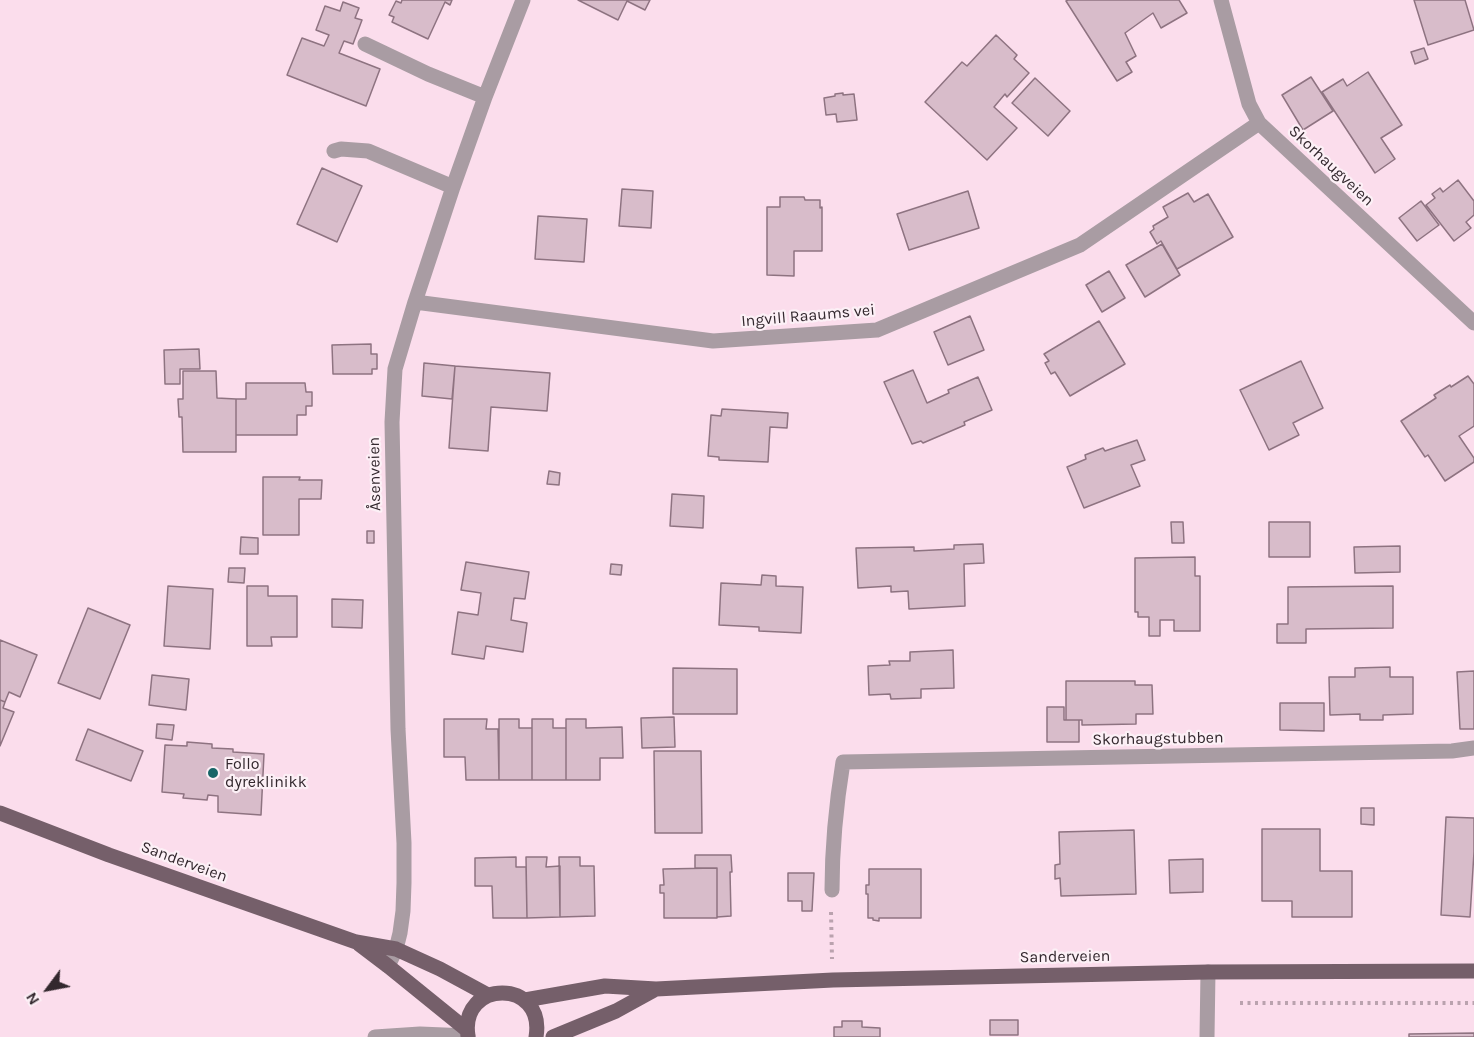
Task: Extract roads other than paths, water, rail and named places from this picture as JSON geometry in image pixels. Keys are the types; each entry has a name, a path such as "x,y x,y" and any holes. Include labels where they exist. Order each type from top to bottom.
{"main road":[{"name":"Sanderveien","path":"0,813 110,855 356,942 396,949 488,995 507,992 525,1000 605,986 656,989 834,980 1208,972 1474,971"},
{"name":"Sanderveien","path":"356,942 388,966 467,1034"},
{"name":"Sanderveien","path":"553,1037 616,1011 656,989"},
{"path":"467,1034 468,1019 472,1009 488,995"},
{"path":"525,1000 536,1017 538,1026 536,1037"}],"street":[{"name":"Åsenveien","path":"388,966 396,949 403,911 404,843 398,729 392,422 395,369 453,187 485,97 524,0"},
{"name":"Skorhaugveien","path":"1221,0 1249,105 1259,123 1474,322"},
{"path":"365,44 428,74 485,97"},
{"name":"Ingvill Raaums vei","path":"415,302 712,341 877,330 1080,245 1259,123"},
{"path":"334,151 340,149 368,151 453,187"},
{"name":"Skorhaugstubben","path":"832,890 834,827 843,762 1452,752 1474,748"},
{"path":"1207,1037 1208,972"},
{"path":"375,1037 467,1034"}],"place":[{"name":"Follo dyreklinikk","path":"213,773"}]}
